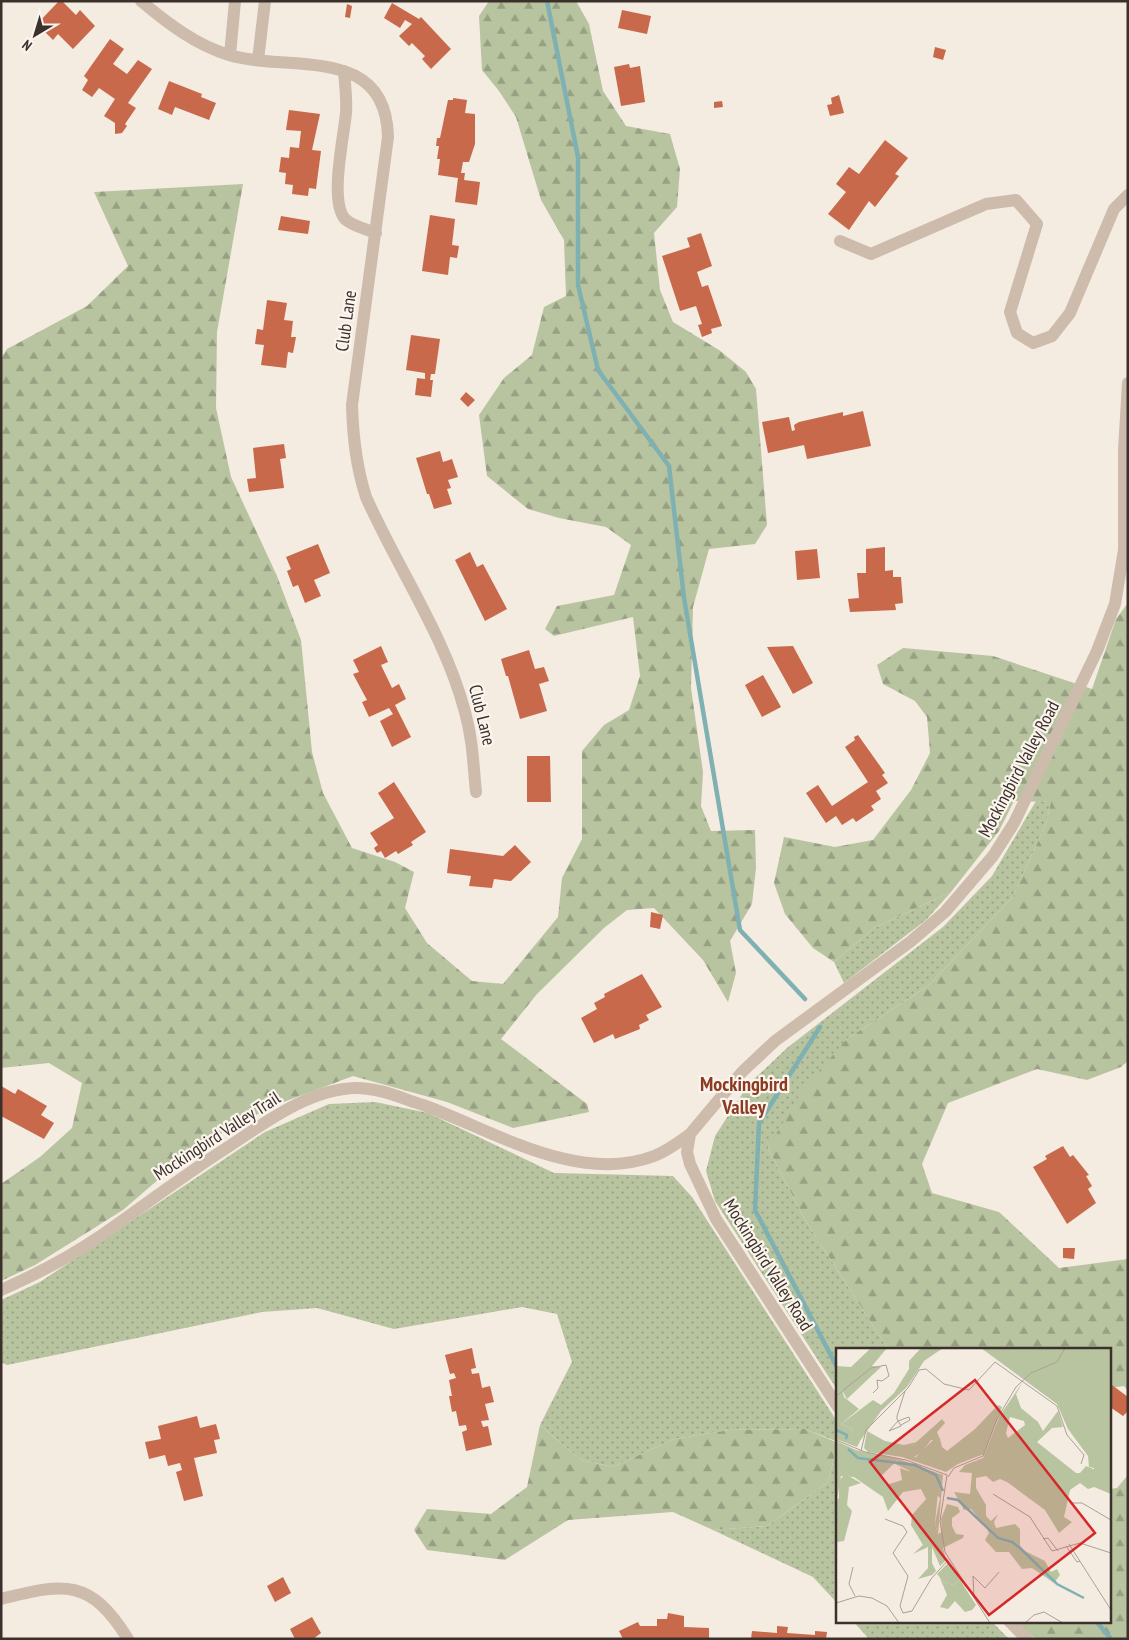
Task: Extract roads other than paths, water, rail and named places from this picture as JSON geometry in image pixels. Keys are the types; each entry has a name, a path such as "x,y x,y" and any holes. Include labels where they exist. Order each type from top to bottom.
{"street":[{"name":"Club Lane","path":"141,1 190,37 230,55 258,60 318,64 344,71 356,76 373,90 380,99 386,114 388,138 352,405 353,441 358,472 366,497 452,672 465,711 474,751 476,792"},
{"path":"230,55 235,1"},
{"path":"258,60 265,1"},
{"path":"344,71 346,110 338,177 340,212 352,224 376,233"},
{"path":"840,241 871,254 986,204 1016,200 1037,224 1010,312 1018,333 1033,343 1052,336 1070,312 1114,209 1128,195"},
{"name":"Mockingbird Valley Road","path":"527,1146 564,1159 597,1164 622,1164 652,1157 667,1150 690,1134 742,1072 775,1041 910,942 945,912 987,863 1014,823 1048,755 1098,651 1124,582 1124,450 1128,383"},
{"name":"Mockingbird Valley Trail","path":"1,1290 55,1264 97,1238 274,1116 325,1094 356,1088 382,1091 527,1146"},
{"name":"Mockingbird Valley Road","path":"690,1134 687,1152 690,1164 716,1218 836,1404"},
{"path":"1,1599 52,1588 80,1591 95,1599 109,1611 128,1639"},
{"path":"1010,1622 1027,1639"}],"waterway":[{"path":"547,1 578,157 578,285 598,370 669,466 684,598 740,930 805,999"},
{"path":"820,1027 759,1123 755,1210 836,1365"},
{"path":"1097,1622 1111,1639"}],"district":[{"name":"Mockingbird Valley","path":"744,1096"}]}
